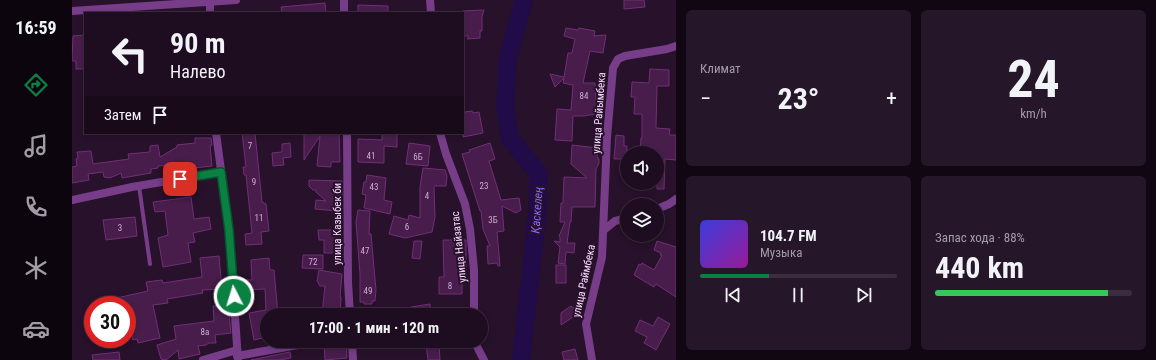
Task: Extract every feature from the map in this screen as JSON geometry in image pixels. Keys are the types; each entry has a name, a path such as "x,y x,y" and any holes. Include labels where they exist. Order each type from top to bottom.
{"street":[{"path":"72,11 236,0"},
{"path":"344,0 344,12"},
{"path":"430,0 431,12"},
{"path":"210,2 210,12"},
{"name":"улица Райымбека","path":"604,230 607,137 613,68 618,59 625,56 667,50 676,46"},
{"path":"216,134 229,230 238,355"},
{"name":"улица Казыбек би","path":"347,134 350,308"},
{"name":"улица Найзатас","path":"440,134 446,154 465,204 469,223 474,270 474,308"},
{"path":"72,200 138,186 221,172"},
{"path":"664,206 675,201"},
{"path":"604,230 620,220"},
{"name":"улица Раймбека","path":"592,360 586,324 602,256 604,230"},
{"path":"203,360 279,348"},
{"path":"352,348 353,360"},
{"path":"476,348 484,360"}],"lane":[{"path":"138,186 150,264"}],"building":[{"path":"624,0 644,0 645,7 624,9"},
{"path":"325,3 326,12 282,12 281,7"},
{"path":"358,5 388,6 388,12 358,12"},
{"path":"484,10 480,38 467,39 469,36 464,36 463,11"},
{"path":"566,28 578,30 579,28 595,31 594,36 606,35 603,53 590,51 583,83 595,83 596,100 598,100 597,109 595,109 595,114 573,116 572,141 555,140 557,109 571,110 573,85 563,83 564,78 555,87 550,74 564,77 568,53 572,53 575,39 564,36"},
{"path":"84,35 84,69 76,69 76,61 72,61 73,36"},
{"path":"650,69 669,70 669,86 657,86 656,128 670,129 669,135 676,135 676,160 665,159 664,189 664,146 640,146 642,114 634,114 635,97 631,97 632,82 649,83"},
{"path":"465,112 479,112 483,133 463,137"},
{"path":"242,134 255,134 262,202 266,204 269,231 261,232 262,244 246,245 245,234 252,233 246,175 244,175 243,167 246,167"},
{"path":"304,134 339,134 340,162 331,162 331,167 317,166 320,136 304,160"},
{"path":"382,134 397,134 397,147 384,146 384,163 358,162 358,139 382,140"},
{"path":"616,135 624,136 624,146 620,146 620,159 614,159"},
{"path":"195,138 211,138 212,145 210,146 212,166 176,170 175,165 158,166 158,168 151,169 151,173 122,178 121,173 110,178 104,177 103,172 88,174 89,180 72,183 72,167 77,166 77,152 91,151 93,164 129,159 128,154 150,152 150,146 158,145 160,157 177,147 177,145 195,143"},
{"path":"290,143 291,157 283,158 284,165 273,166 272,153 282,152 282,144"},
{"path":"409,143 430,146 428,166 406,164"},
{"path":"490,143 495,159 489,161 501,200 519,198 521,210 516,213 502,206 504,231 497,232 500,266 498,266 497,263 488,264 487,246 490,246 483,229 481,211 462,154"},
{"path":"572,145 598,148 597,157 599,159 599,163 596,169 595,207 572,207 567,243 575,243 574,253 566,252 565,264 558,263 560,247 554,241 560,242 559,236 565,222 560,222 561,203 563,203 564,177 587,178 571,164"},
{"path":"423,168 445,170 447,176 446,186 434,186 435,217 432,232 405,238 389,234 394,216 408,220 409,215 420,218 420,187"},
{"path":"367,175 386,178 384,200 392,202 390,214 364,208 366,195 362,194"},
{"path":"309,180 342,181 342,196 339,196 338,211 315,209 316,200 326,201 316,192 316,190 313,190 309,186"},
{"path":"191,197 194,219 209,217 211,229 193,233 195,242 188,243 191,262 163,267 158,238 168,235 165,211 155,212 153,202"},
{"path":"358,210 370,211 369,234 371,234 376,290 375,301 372,301 372,304 364,304 364,302 360,302 360,274 356,222"},
{"path":"135,217 137,236 106,240 103,220"},
{"path":"318,230 334,230 334,235 338,235 339,253 324,253 324,240 319,240"},
{"path":"443,240 466,240 466,273 462,273 462,294 439,294 439,277 444,277"},
{"path":"414,241 422,241 420,259 412,258"},
{"path":"657,242 676,247 676,297 656,284 654,287 634,275 639,264 641,265 642,263 654,270 662,255 654,250"},
{"path":"303,255 323,255 323,269 302,268"},
{"path":"219,256 222,289 202,290 203,293 167,299 168,303 153,305 160,338 138,343 136,339 136,296 126,296 148,291 146,282 162,280 163,283 202,277 200,258"},
{"path":"269,258 270,270 274,270 277,308 266,308 265,289 245,290 244,280 252,280 251,260"},
{"path":"556,265 566,265 566,283 556,283"},
{"path":"319,270 342,274 340,308 323,308 325,286 320,286 317,281"},
{"path":"430,304 430,308 411,308"},
{"path":"228,305 231,333 215,335 216,343 198,346 200,354 179,359 178,350 166,360 161,359 157,345 176,339 174,326 214,321 213,306"},
{"path":"571,306 575,309 576,315 561,325 561,313"},
{"path":"260,311 260,339 254,340 249,313"},
{"path":"658,317 670,324 656,350 644,343 647,337 635,331 640,320 653,326"},
{"path":"324,348 346,348 347,358 325,360"},
{"path":"426,348 439,348 440,360 428,360"},
{"path":"575,349 578,360 564,360 562,352"},
{"path":"119,352 120,360 93,360 92,355"},
{"path":"290,352 291,358 279,360 251,360"}],"waterway":[{"name":"Қаскелең","path":"521,360 537,217 539,175 510,138 505,107 508,57 524,0"}],"route":[{"path":"180,179 221,172 229,230 234,296"}]}
